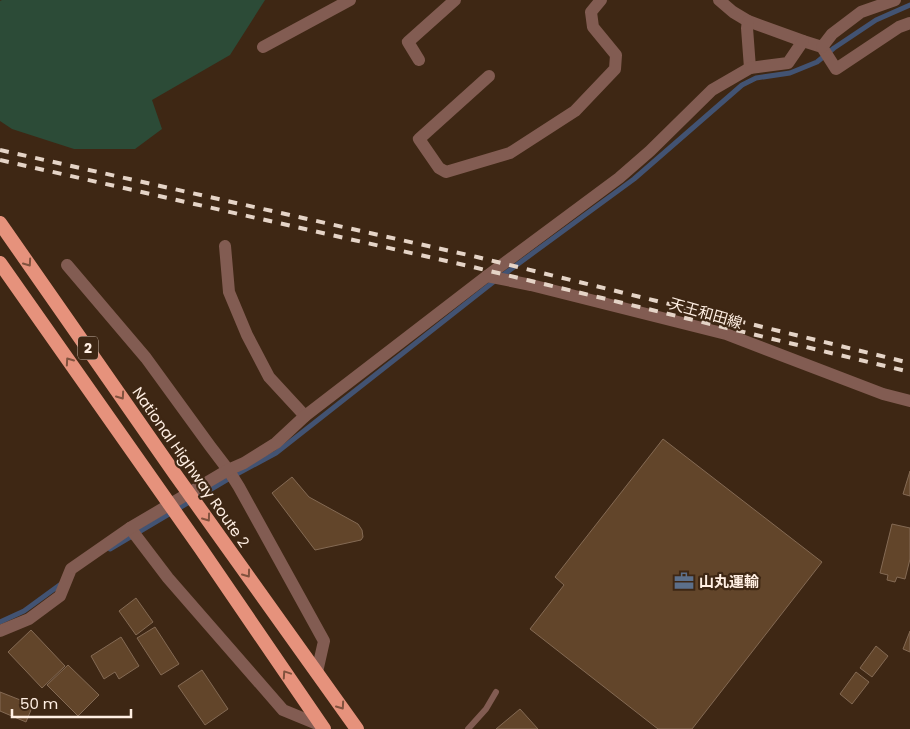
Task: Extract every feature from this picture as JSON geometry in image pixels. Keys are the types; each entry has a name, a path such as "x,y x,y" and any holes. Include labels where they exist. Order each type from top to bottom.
{"highway":[{"name":"National Highway Route 2","path":"0,222 357,729"},
{"name":"2","path":"0,263 201,549 323,728"}],"street":[{"path":"263,47 350,0"},
{"path":"419,60 408,42 455,0"},
{"path":"489,76 419,138 440,168 446,172 510,153 576,110 615,69 616,55 593,26 591,12 601,0"},
{"path":"719,0 748,21 822,47 836,69 899,26 910,23"},
{"path":"822,47 832,34 861,12 893,0"},
{"path":"748,21 750,68"},
{"path":"0,631 29,619 60,596 71,569 131,528 276,443 305,416 487,276 619,178 650,151 712,90 750,68 788,63 803,41"},
{"path":"225,246 229,292 247,336 269,377 305,416"},
{"path":"67,265 146,358 229,470 324,641 317,672"},
{"name":"天王和田線","path":"487,276 726,334 883,394 910,401"},
{"path":"131,528 168,578 283,710 323,728"}],"lane":[{"path":"468,729 486,709 496,692"}],"green space":[{"path":"265,0 230,55 152,100 162,129 135,149 74,149 12,129 0,121 0,1"}],"building":[{"name":"山丸運輸","path":"663,439 822,562 692,729 658,729 530,629 564,585 555,577"},
{"path":"910,471 910,496 903,494"},
{"path":"292,477 309,497 358,524 362,530 363,537 361,540 315,550 272,493"},
{"path":"892,524 910,528 910,559 905,579 897,577 895,582 887,580 888,575 880,573"},
{"path":"136,598 153,622 136,635 119,611"},
{"path":"155,627 179,664 161,675 137,638"},
{"path":"31,630 65,666 42,688 8,652"},
{"path":"910,631 910,652 903,649"},
{"path":"121,637 139,666 119,679 115,672 104,679 91,656"},
{"path":"876,646 888,656 872,677 860,668"},
{"path":"68,665 99,695 78,716 47,685"},
{"path":"202,670 228,709 205,725 178,686"},
{"path":"856,672 869,682 852,704 840,694"},
{"path":"0,692 33,705 26,722 0,711"},
{"path":"520,709 538,729 496,729"}],"waterway":[{"path":"110,549 276,453 492,283 634,179 742,85 756,78 790,73 817,62 834,48 876,20 910,5"},
{"path":"0,622 24,611 61,584"}],"railway":[{"path":"0,150 477,257 910,363"},
{"path":"0,160 473,267 910,372"}],"place":[{"name":"山丸運輸","path":"684,581"}]}
